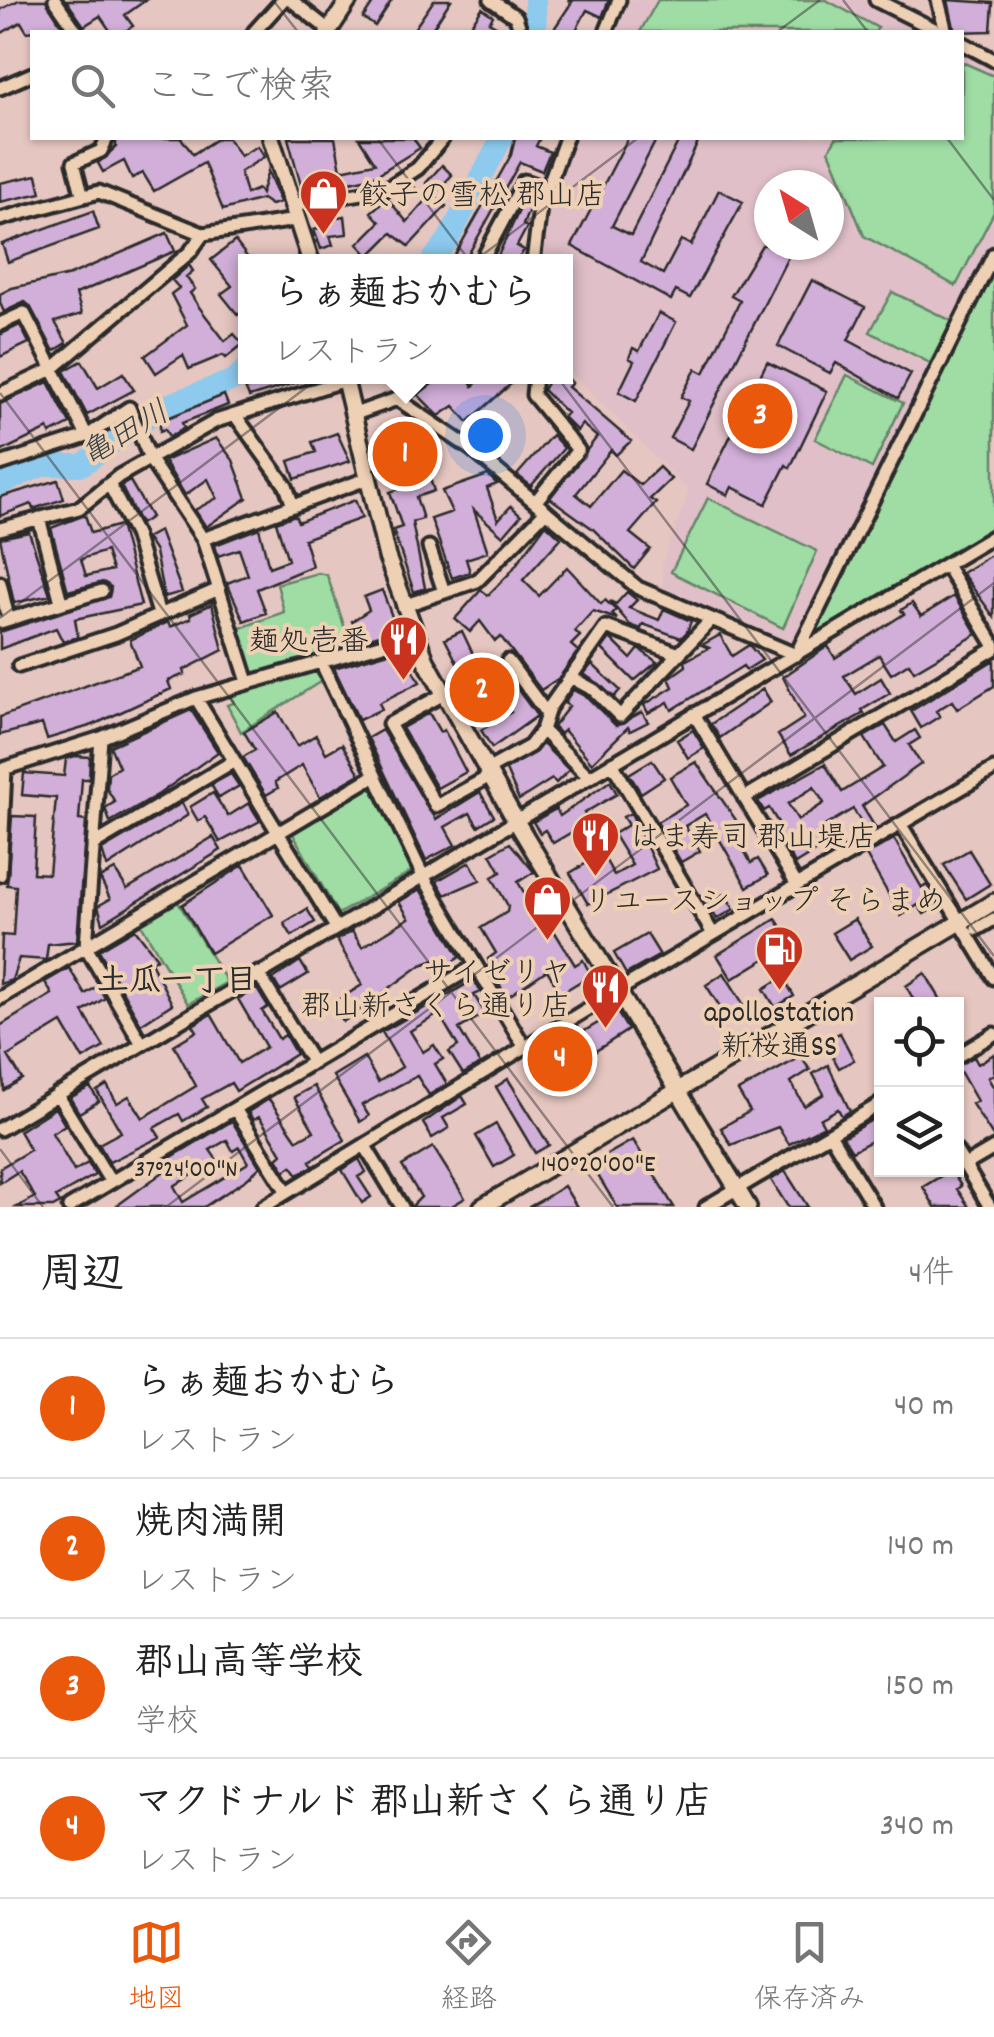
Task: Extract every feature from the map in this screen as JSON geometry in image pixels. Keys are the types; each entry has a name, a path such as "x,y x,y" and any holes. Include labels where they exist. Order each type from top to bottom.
{"street":[{"path":"54,0 76,30"},
{"path":"256,30 287,0 334,29 349,0"},
{"path":"491,0 516,17"},
{"path":"518,0 519,30"},
{"path":"607,30 619,0"},
{"path":"876,0 939,30"},
{"path":"938,0 943,30"},
{"path":"964,44 994,60"},
{"path":"0,88 30,75"},
{"path":"82,194 74,164 101,151 106,140"},
{"path":"272,140 308,254"},
{"path":"423,140 430,149"},
{"path":"0,219 82,194 116,196 203,234 386,189 418,168 441,140"},
{"path":"534,254 546,189 565,140"},
{"path":"485,254 524,181 546,189"},
{"path":"0,394 51,370 190,252 203,234"},
{"path":"796,654 994,254"},
{"path":"0,324 24,313 87,436"},
{"path":"0,529 79,508 109,484 216,422 326,384"},
{"path":"346,384 403,606 414,634 488,773 748,1207"},
{"path":"354,414 397,399 418,384"},
{"path":"535,384 533,394 578,450 536,501"},
{"path":"397,399 470,448 638,588 796,654"},
{"path":"0,464 87,436 129,408 151,461 203,539 248,682"},
{"path":"235,415 286,486 293,506"},
{"path":"203,539 369,478"},
{"path":"109,484 135,534 159,614"},
{"path":"403,606 477,581 546,510"},
{"path":"40,518 61,602"},
{"path":"0,1129 994,536"},
{"path":"430,547 444,592"},
{"path":"744,798 994,647 946,564"},
{"path":"0,584 4,620 102,591"},
{"path":"19,666 116,634 219,589"},
{"path":"570,677 594,690 620,716 711,620"},
{"path":"444,694 389,724 436,806 530,746 570,677 606,626 678,654"},
{"path":"0,875 3,770 101,738 196,698 414,634"},
{"path":"508,661 548,714"},
{"path":"322,662 423,876 525,1048"},
{"path":"196,698 336,926"},
{"path":"694,714 796,885"},
{"path":"542,730 588,777"},
{"path":"101,738 86,947 142,1044"},
{"path":"93,845 234,761"},
{"path":"612,763 713,934"},
{"path":"263,1207 617,991 994,770"},
{"path":"0,998 374,776"},
{"path":"901,824 994,978"},
{"path":"482,1207 994,902"},
{"path":"977,929 994,919"},
{"path":"69,1207 474,966"},
{"path":"258,974 313,1063"},
{"path":"964,1053 994,1034"},
{"path":"57,1094 110,1181"},
{"path":"706,1207 874,1108"},
{"path":"236,1109 287,1192"},
{"path":"830,1134 874,1207"},
{"path":"365,1146 402,1207"},
{"path":"990,1207 965,1166 994,1148"}],"shaded area":[{"path":"629,0 863,0 923,30 617,30"},
{"path":"964,51 994,66 994,240 792,642 664,592 662,565 689,491 573,375 573,254 541,254 542,217 573,140 964,140"}],"green space":[{"path":"658,0 826,0 878,28 876,30 641,30"},
{"path":"964,63 994,76 994,212 956,286 864,236 844,187 844,170 837,170 829,150 835,140 964,140"},
{"path":"994,266 994,528 811,637"},
{"path":"892,292 952,321 930,363 870,332"},
{"path":"847,375 903,403 872,468 815,439"},
{"path":"708,498 817,551 783,628 671,572"},
{"path":"318,573 327,575 352,649 252,674 235,630 284,612 277,584"},
{"path":"312,667 323,680 241,732 227,705 234,703 230,694"},
{"path":"371,787 412,871 338,914 293,834"},
{"path":"178,902 227,982 188,1004 141,924"}],"building":[{"path":"19,0 46,0 63,28 27,32 21,22 0,34 0,10"},
{"path":"66,0 146,0 125,15 133,26 127,30 110,30 100,16 84,26"},
{"path":"375,0 392,0 375,26 363,18"},
{"path":"434,0 451,0 431,30 413,30"},
{"path":"568,0 609,0 602,17 587,10 576,30 553,30 572,2"},
{"path":"948,0 993,3 991,31 955,30"},
{"path":"482,8 493,16 489,22 503,30 467,30"},
{"path":"116,140 182,140 193,154 215,140 229,140 240,156 258,146 264,157 240,172 246,194 258,189 261,194 268,171 280,202 271,205 262,199 223,210 204,163 154,191 143,173 132,178 124,161 103,172 98,163 116,147"},
{"path":"289,140 335,140 341,170 375,163 360,140 414,140 420,148 373,177 303,192"},
{"path":"515,140 539,140 536,146 550,152 542,171 520,162 468,254 455,254 511,155"},
{"path":"627,140 656,140 612,226 631,235 679,140 699,140 641,262 663,274 681,240 691,245 719,190 743,202 690,298 676,291 671,300 572,246"},
{"path":"442,165 452,175 436,192 426,183"},
{"path":"37,175 41,193 0,202 0,183"},
{"path":"432,194 446,206 409,246 392,233 371,254 358,244 380,222 371,212 387,198 407,222"},
{"path":"524,200 531,204 523,225 527,227 517,246 524,250 522,254 499,254"},
{"path":"93,211 99,229 8,262 2,244"},
{"path":"345,216 347,234 330,236 333,245 321,249 314,230 331,224 330,218"},
{"path":"167,233 175,251 76,294 82,314 55,322 67,343 54,351 25,302 4,312 0,294 12,288 70,275"},
{"path":"235,241 245,254 238,254 238,315 221,294 232,286 211,260"},
{"path":"754,258 786,260 691,449 670,438 689,401 681,397 696,369 704,373 740,301 731,296"},
{"path":"189,265 193,271 186,277 195,289 190,293 199,307 225,341 234,334 238,338 238,348 226,358 223,355 189,369 183,355 156,373 145,356 187,325 171,294 179,288 172,280"},
{"path":"812,280 865,307 848,340 911,374 898,398 836,363 830,373 778,346"},
{"path":"659,313 676,322 636,401 619,392 634,361 629,358 633,348 639,351"},
{"path":"20,325 29,343 0,357 0,335"},
{"path":"82,361 98,388 123,373 134,390 87,415 64,371"},
{"path":"767,362 827,391 790,468 786,465 766,504 732,487 728,495 707,484"},
{"path":"48,382 70,424 50,434 48,429 0,452 0,404"},
{"path":"246,384 292,384 249,397"},
{"path":"430,384 511,384 468,422 454,406 439,416 418,395"},
{"path":"546,384 571,384 568,387 631,441 616,455 611,450 576,494 591,506 621,470 640,485 659,467 671,479 650,499 656,503 630,533 650,549 634,569 593,529 550,498 597,437 582,424 577,431 563,417 567,413 543,390"},
{"path":"224,395 228,405 182,423 184,428 169,437 165,429 160,431 160,421"},
{"path":"424,430 435,456 386,478 374,453"},
{"path":"337,433 350,461 295,479 289,461 316,452 312,442"},
{"path":"552,435 564,448 531,486 517,475"},
{"path":"216,438 233,460 247,498 206,527 195,510 217,498 208,479 185,495 164,461"},
{"path":"488,475 497,484 487,488 498,520 511,506 521,515 503,536 474,510 488,552 466,559 470,572 452,578 431,519 452,512 442,491"},
{"path":"430,479 434,491 416,497 423,519 412,522 425,588 414,592 393,530 402,527 390,492"},
{"path":"58,480 64,499 33,509 31,504 0,516 0,497"},
{"path":"130,481 151,517 140,524 121,486"},
{"path":"355,500 362,518 304,539 312,566 257,589 266,613 244,621 227,583 248,575 239,549 218,556 215,545 259,528 269,567 288,560 276,522 295,515 298,522"},
{"path":"85,515 91,533 120,525 141,605 75,619 78,637 63,642 56,628 0,649 0,632 109,597 111,587 103,582 68,591 51,528","holes":["106,551 112,570 86,576 81,559"]},
{"path":"546,524 561,538 523,580 539,596 567,567 601,604 605,600 616,610 612,614 617,619 593,611 575,631 580,636 571,645 578,651 559,678 541,690 501,637 495,641 480,621 470,632 455,619 481,590 488,595 510,573"},
{"path":"159,531 182,592 164,597 155,552 146,538"},
{"path":"29,532 50,595 14,603 0,538"},
{"path":"994,553 994,617 962,573"},
{"path":"382,590 397,630 359,641 352,621 369,610 364,597"},
{"path":"627,592 637,600 629,608 659,620 664,609 691,621 687,632 681,638 643,624 641,629 630,625 610,601 616,604"},
{"path":"954,596 977,634 914,671 909,663 891,674 879,655 844,676 856,694 881,678 890,693 862,710 864,713 791,755 778,735 804,718 783,677 828,646 835,658 904,614 901,610 912,603 921,616"},
{"path":"212,604 223,650 168,681 171,689 93,725 47,739 42,724 0,735 0,717 140,666 130,640 168,622 170,627 191,618 190,614"},
{"path":"462,631 482,673 499,664 537,716 492,748 481,730 511,712 500,696 480,707 445,639"},
{"path":"720,635 732,656 749,645 762,660 746,670 743,666 672,710 668,702 648,713 644,705 673,687 669,678 686,666 685,661 709,648 702,645"},
{"path":"610,638 631,659 639,649 657,662 634,681 602,649"},
{"path":"399,649 420,682 379,703 382,709 359,720 334,668"},
{"path":"994,660 994,686 957,709 952,701 936,711 940,716 921,728 911,711"},
{"path":"592,664 620,690 614,697 584,674"},
{"path":"763,689 771,702 720,738 711,724"},
{"path":"573,690 588,698 616,726 642,712 648,722 630,731 628,727 592,763 564,730 560,734 553,727 569,706 564,703"},
{"path":"191,710 218,752 159,794 110,822 105,808 115,802 107,789 108,774 119,767 110,746"},
{"path":"278,712 297,746 316,735 326,753 342,744 360,774 320,797 302,765 275,782 278,788 266,795 243,757 255,750 244,732"},
{"path":"429,713 440,732 444,730 466,772 437,788 402,728"},
{"path":"885,725 896,742 915,730 920,738 909,745 921,764 862,806 875,827 867,832 853,809 823,827 832,841 795,864 777,831 782,829 769,808 764,811 758,801 825,764 842,792 883,767 864,737","holes":["814,787 824,803 798,820 788,804"]},
{"path":"382,730 436,819 480,792 494,816 478,826 470,813 445,827 455,845 426,860 368,738"},
{"path":"693,730 704,748 688,758 677,740"},
{"path":"543,744 569,770 556,783 552,779 519,800 506,770"},
{"path":"90,757 89,779 82,779 79,820 86,821 77,941 48,944 46,960 19,958 12,980 0,984 2,935 13,936 16,886 7,885 12,816 36,817 33,873 49,874 56,798 22,795 24,773 64,776 66,759"},
{"path":"652,760 664,778 641,793 629,774"},
{"path":"696,762 738,823 731,827 751,863 758,859 768,875 747,887 705,814 685,826 700,851 681,862 657,822 686,805 670,777"},
{"path":"231,774 239,786 219,798 211,785"},
{"path":"610,781 617,794 584,813 589,822 553,843 545,830 540,833 533,822 556,809 560,816"},
{"path":"213,793 228,816 249,803 260,821 220,842 205,817 198,821 190,807"},
{"path":"182,803 188,815 107,867 102,850"},
{"path":"631,813 657,869 588,904 570,873 602,854 614,875 632,865 613,834 628,825 623,817"},
{"path":"213,837 221,850 103,923 98,906 110,899 100,878 115,870 127,889"},
{"path":"894,839 922,888 927,885 939,905 924,914 918,905 901,916 866,855"},
{"path":"510,843 534,872 518,882 539,919 545,916 575,965 583,960 591,975 561,993 547,970 506,998 488,959 496,953 481,928 507,912 508,906 492,877 501,872 491,854"},
{"path":"969,850 990,884 966,899 944,865"},
{"path":"470,862 480,880 445,895 437,881"},
{"path":"243,865 273,915 210,953 182,905"},
{"path":"420,889 460,957 440,969 435,960 421,965 343,1022 332,1004 362,985 337,940 352,931 362,947 409,918 399,902"},
{"path":"725,894 734,909 717,919 708,904"},
{"path":"307,909 315,922 292,936 284,923"},
{"path":"776,919 791,943 732,979 717,955"},
{"path":"855,919 872,946 849,960 832,933"},
{"path":"135,929 157,958 151,962 172,1004 141,1024 99,950"},
{"path":"647,934 660,955 626,974 614,953"},
{"path":"300,961 308,974 280,991 273,979"},
{"path":"69,968 85,994 98,986 105,998 83,1012 104,1047 83,1059 62,1023 8,1056 22,1079 4,1090 0,1026 52,994 45,982"},
{"path":"724,973 744,1005 726,1016 706,985"},
{"path":"925,973 939,997 912,997 906,986"},
{"name":"apollostation 新桜通SS","path":"783,977 794,996 775,1007 764,989"},
{"path":"474,980 481,992 474,995 485,1013 459,1029 480,1064 463,1074 449,1052 458,1046 439,1014 410,1031 423,1052 434,1045 443,1059 435,1064 447,1084 429,1095 417,1076 362,1105 369,1116 360,1122 333,1076 364,1057 378,1082 402,1067 382,1032"},
{"path":"257,989 268,1007 262,1011 279,1039 285,1035 296,1054 236,1091 231,1083 202,1099 207,1107 183,1121 179,1114 154,1128 160,1137 109,1162 99,1144 121,1132 97,1091 107,1085 117,1103 129,1096 143,1118 196,1086 174,1045 197,1031 193,1025 211,1014 239,1063 266,1047 238,999"},
{"path":"617,1012 628,1030 551,1080 538,1058"},
{"path":"840,1033 854,1060 839,1068 824,1041"},
{"path":"994,1054 994,1074 988,1078 994,1088 994,1138 972,1104 977,1101 964,1078 964,1062 974,1057 978,1064"},
{"path":"801,1057 810,1070 791,1082 804,1106 824,1094 813,1074 828,1065 850,1111 842,1116 838,1109 820,1119 824,1126 789,1144 778,1127 731,1145 721,1128 750,1111 738,1091"},
{"path":"508,1079 549,1145 535,1153 496,1087"},
{"path":"314,1086 345,1140 310,1161 313,1166 298,1175 292,1166 285,1171 277,1158 282,1154 264,1124 259,1117 253,1120 248,1112 269,1099 297,1140 314,1131 294,1097"},
{"path":"90,1087 99,1101 79,1113 70,1098"},
{"path":"462,1096 467,1104 443,1118 449,1128 432,1138 423,1123"},
{"path":"55,1108 65,1125 52,1133 74,1171 88,1163 95,1175 56,1197 60,1203 53,1207 17,1207 35,1197 19,1171 0,1183 0,1168 30,1150 19,1131"},
{"path":"874,1119 874,1140 852,1151 843,1137"},
{"path":"232,1121 260,1167 204,1207 115,1207 166,1170 162,1163","holes":["227,1140 233,1151 239,1147 248,1163 183,1202 174,1186 217,1160 210,1150"]},
{"path":"496,1124 514,1155 494,1167 476,1136"},
{"path":"633,1140 674,1207 617,1207 591,1164"},
{"path":"433,1147 465,1198 450,1207 411,1207 421,1197 402,1166"},
{"path":"359,1159 366,1172 358,1177 371,1197 362,1203 342,1170"},
{"path":"785,1171 808,1207 788,1207 771,1180"},
{"path":"939,1177 955,1177 961,1186 957,1189 969,1207 935,1207 923,1187"},
{"path":"564,1186 577,1207 529,1207 545,1198"}],"waterway":[{"name":"亀田川","path":"535,0 536,30"},
{"name":"亀田川","path":"437,254 501,140"},
{"name":"亀田川","path":"0,484 44,465 82,465 162,407 238,376"}],"place":[{"name":"餃子の雪松 郡山店","path":"324,236"},
{"name":"郡山高等学校","path":"760,416"},
{"name":"らぁ麺おかむら","path":"405,454"},
{"name":"麺処壱番","path":"404,682"},
{"name":"焼肉満開","path":"482,690"},
{"name":"はま寿司 郡山堤店","path":"595,878"},
{"name":"リユースショップ そらまめ","path":"548,942"},
{"name":"apollostation 新桜通SS","path":"779,992"},
{"name":"サイゼリヤ 郡山新さくら通り店","path":"606,1030"},
{"name":"マクドナルド 郡山新さくら通り店","path":"560,1059"}],"district":[{"name":"土瓜一丁目","path":"177,979"}]}
